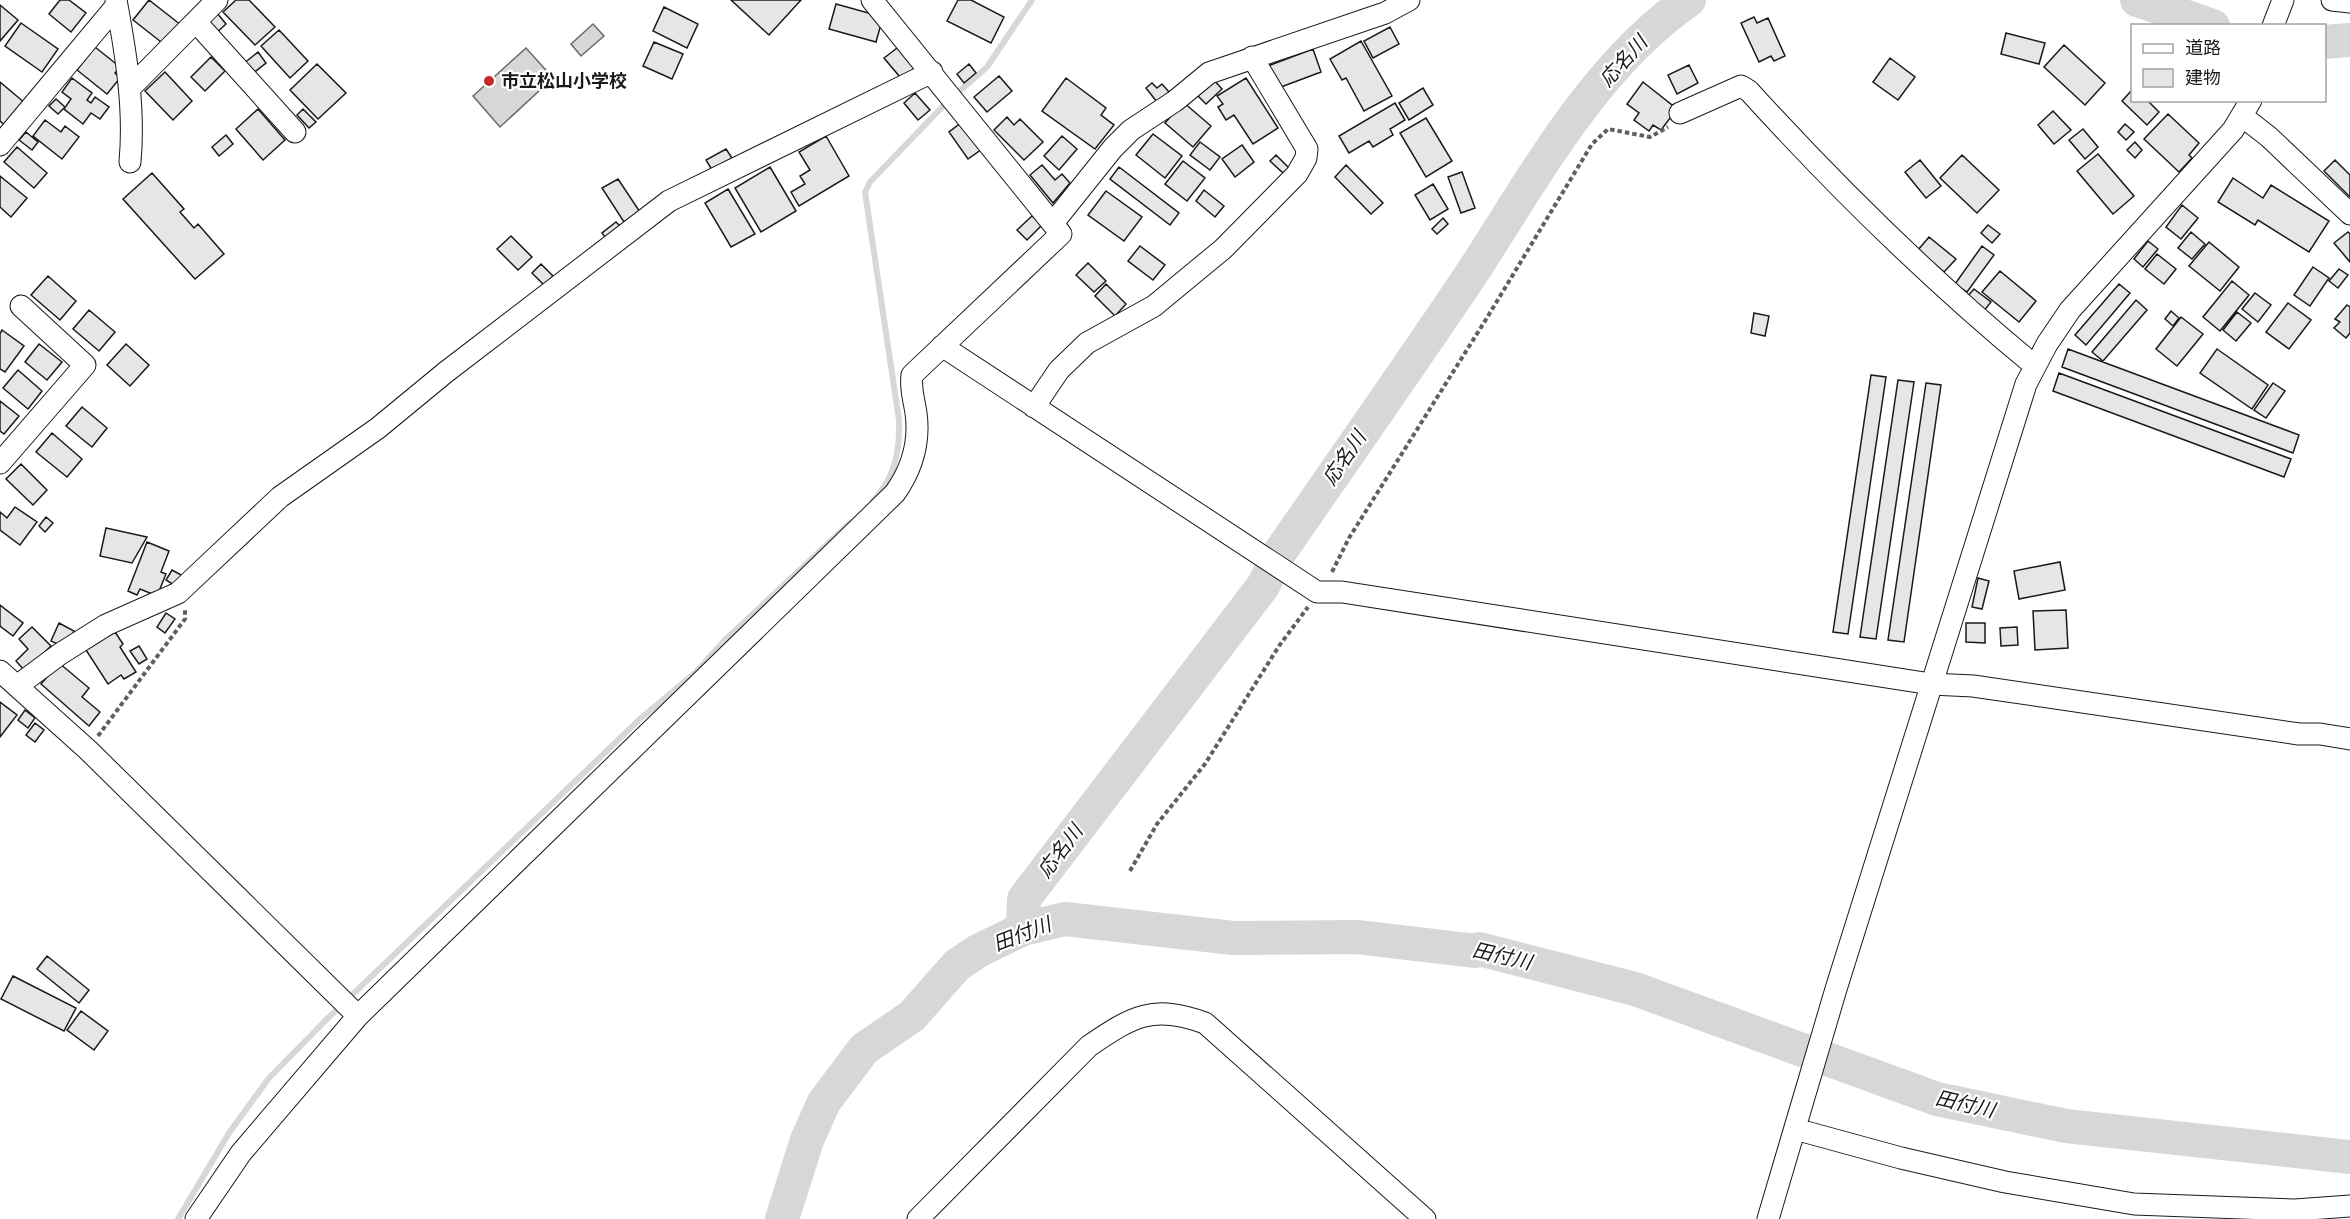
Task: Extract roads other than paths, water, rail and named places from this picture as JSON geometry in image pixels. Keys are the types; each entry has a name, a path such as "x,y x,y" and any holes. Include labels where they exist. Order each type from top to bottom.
{"street":[{"path":"130,88 217,0"},
{"path":"196,1219 241,1153 358,1016 895,493 910,465 916,443 912,375 1061,234 872,0"},
{"path":"1053,223 1113,148 1131,130 1175,101 1209,72 1385,13 1409,0"},
{"path":"2332,0 2350,2"},
{"path":"116,3 130,88 132,139 130,162"},
{"path":"0,145 116,3"},
{"path":"196,21 295,132"},
{"path":"1034,407 1059,370 1087,343 1154,306 1186,282 1223,249 1297,174 1306,158 1306,149 1252,57"},
{"path":"17,687 60,654 106,625 178,593 280,497 378,428 446,372 669,201 932,72"},
{"path":"1680,113 1741,86 1749,90 1813,162 1873,222 1956,301 2035,366"},
{"path":"1768,1219 1836,989 1931,684 2026,384 2035,366 2070,310 2186,184 2233,130 2246,108 2269,136 2350,214"},
{"path":"0,463 85,364 21,306"},
{"path":"942,346 1320,592 1342,592 1931,684 1973,686 2288,733 2350,739"},
{"path":"0,670 88,750 358,1016"},
{"path":"918,1219 1089,1046 1120,1024 1162,1011 1205,1023 1425,1219"},
{"path":"1795,1129 1901,1158 2005,1182 2134,1204 2295,1210 2350,1206"}],"waterway":[{"path":"873,501 886,483 895,464 899,420 865,192 870,182 946,103 987,67 1032,0"},
{"name":"応名川","path":"1023,929 1024,899 1263,586 1280,552 1468,279 1566,128 1623,58 1654,27 1689,0"},
{"name":"応名川","path":"2137,0 2207,24"},
{"name":"応名川","path":"2326,42 2350,40"},
{"path":"178,1219 229,1133 269,1078 326,1020 640,719 696,672 724,641 850,523"},
{"name":"田付川","path":"782,1219 807,1140 824,1102 864,1049 912,1016 957,965 978,951 1023,929 1065,919 1233,938 1357,937 1476,951 1479,949 1635,989 1937,1099 2066,1126 2350,1157"}],"place":[{"name":"市立松山小学校","path":"489,81"}]}
